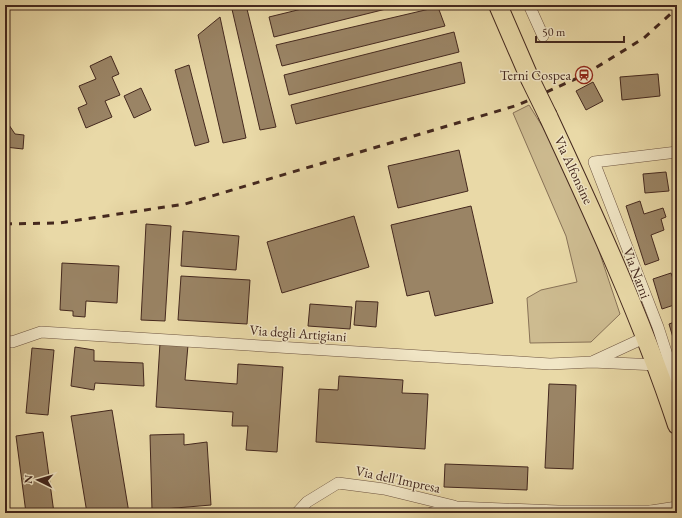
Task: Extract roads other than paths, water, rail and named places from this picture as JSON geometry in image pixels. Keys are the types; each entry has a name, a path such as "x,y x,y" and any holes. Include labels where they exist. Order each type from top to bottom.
{"main road":[{"name":"Via Alfonsine","path":"498,5 530,79 607,242 646,337"},
{"path":"646,337 677,425"}],"street":[{"path":"529,5 543,36"},
{"name":"Via Narni","path":"677,152 594,162 658,327 677,386"},
{"name":"Via degli Artigiani","path":"5,342 12,342 41,332 550,364 592,362 657,365"},
{"name":"Via degli Artigiani","path":"592,362 646,337"},
{"name":"Via dell'Impresa","path":"297,513 307,502 338,483 384,489 455,507"},
{"path":"431,513 455,507 558,511 655,512 677,507"}],"railway":[{"path":"5,224 59,223 185,204 518,105 584,75 644,38 677,8"}],"place":[{"name":"Terni Cospea","path":"584,75"}]}
